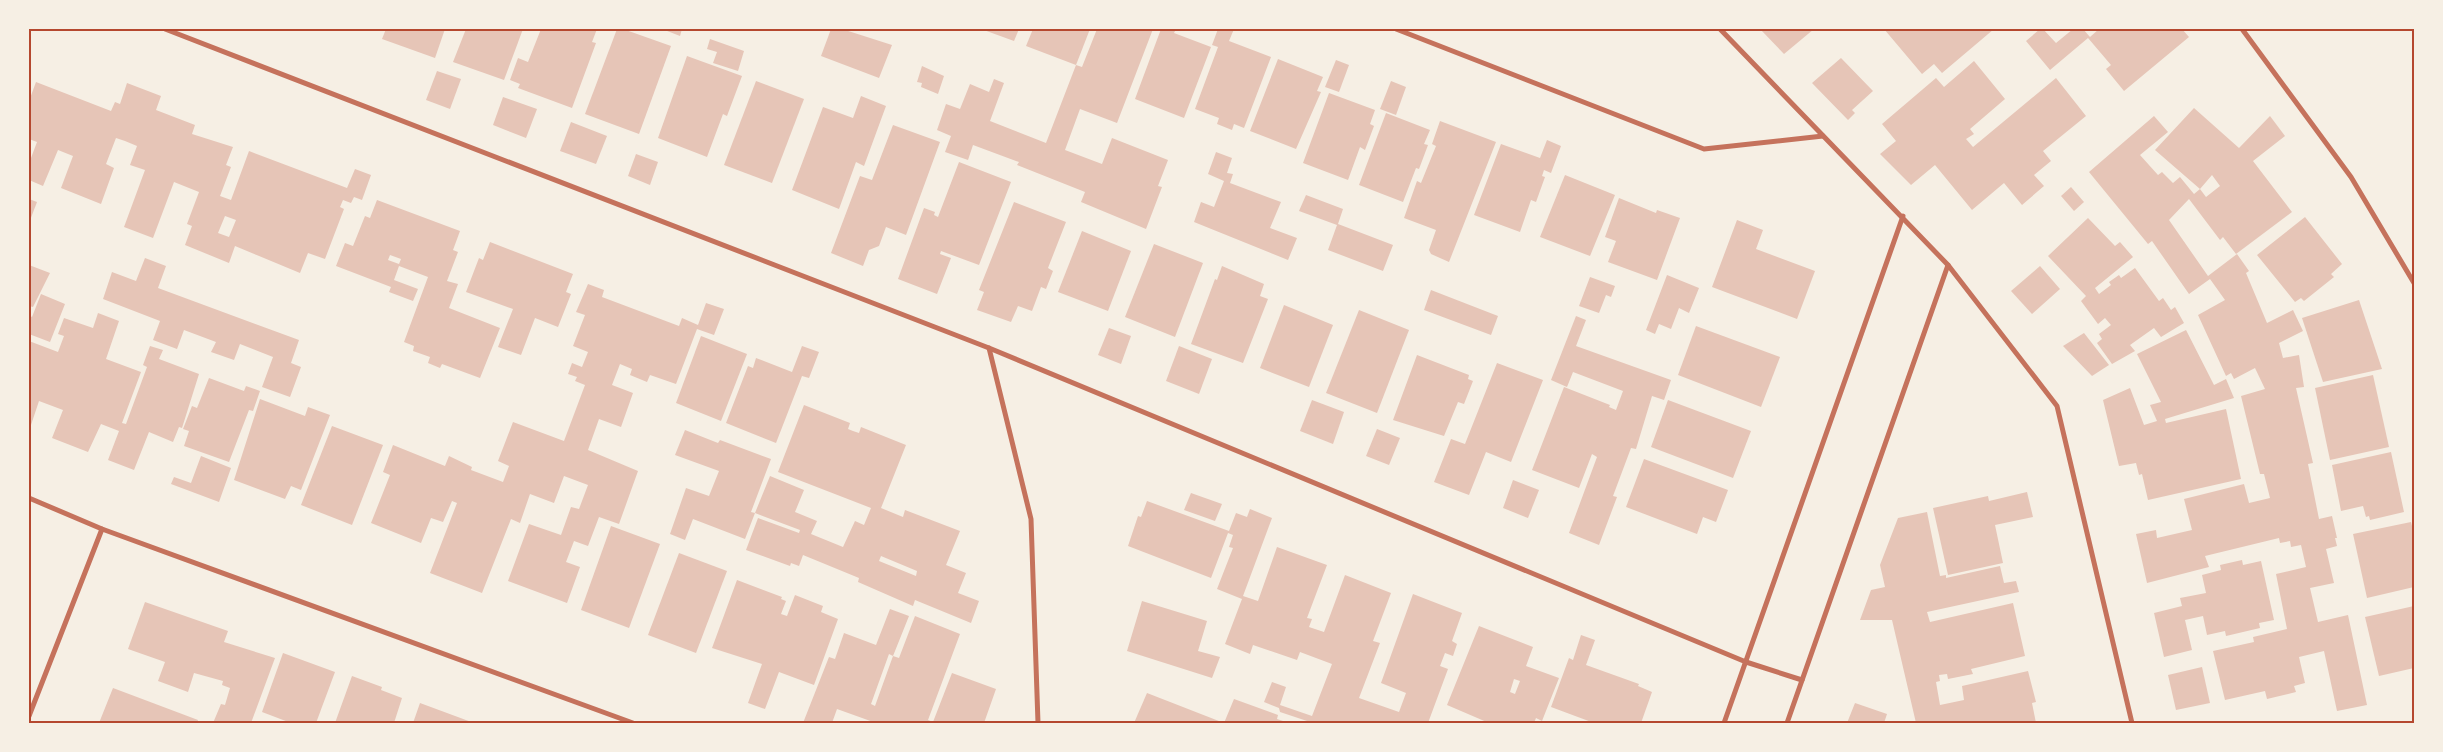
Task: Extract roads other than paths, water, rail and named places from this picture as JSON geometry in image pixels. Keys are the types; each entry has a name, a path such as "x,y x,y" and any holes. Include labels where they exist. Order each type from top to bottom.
{"street":[{"path":"165,29 989,348 1746,662 1802,680"},
{"path":"1396,29 1704,149 1823,136"},
{"path":"1720,29 1903,216 1948,265 2057,406 2132,723"},
{"path":"2242,29 2351,177 2414,283"},
{"path":"1724,723 1903,216"},
{"path":"1787,723 1948,265"},
{"path":"989,348 1031,519 1038,723"},
{"path":"29,498 102,529 633,723"},
{"path":"29,716 102,529"}]}
